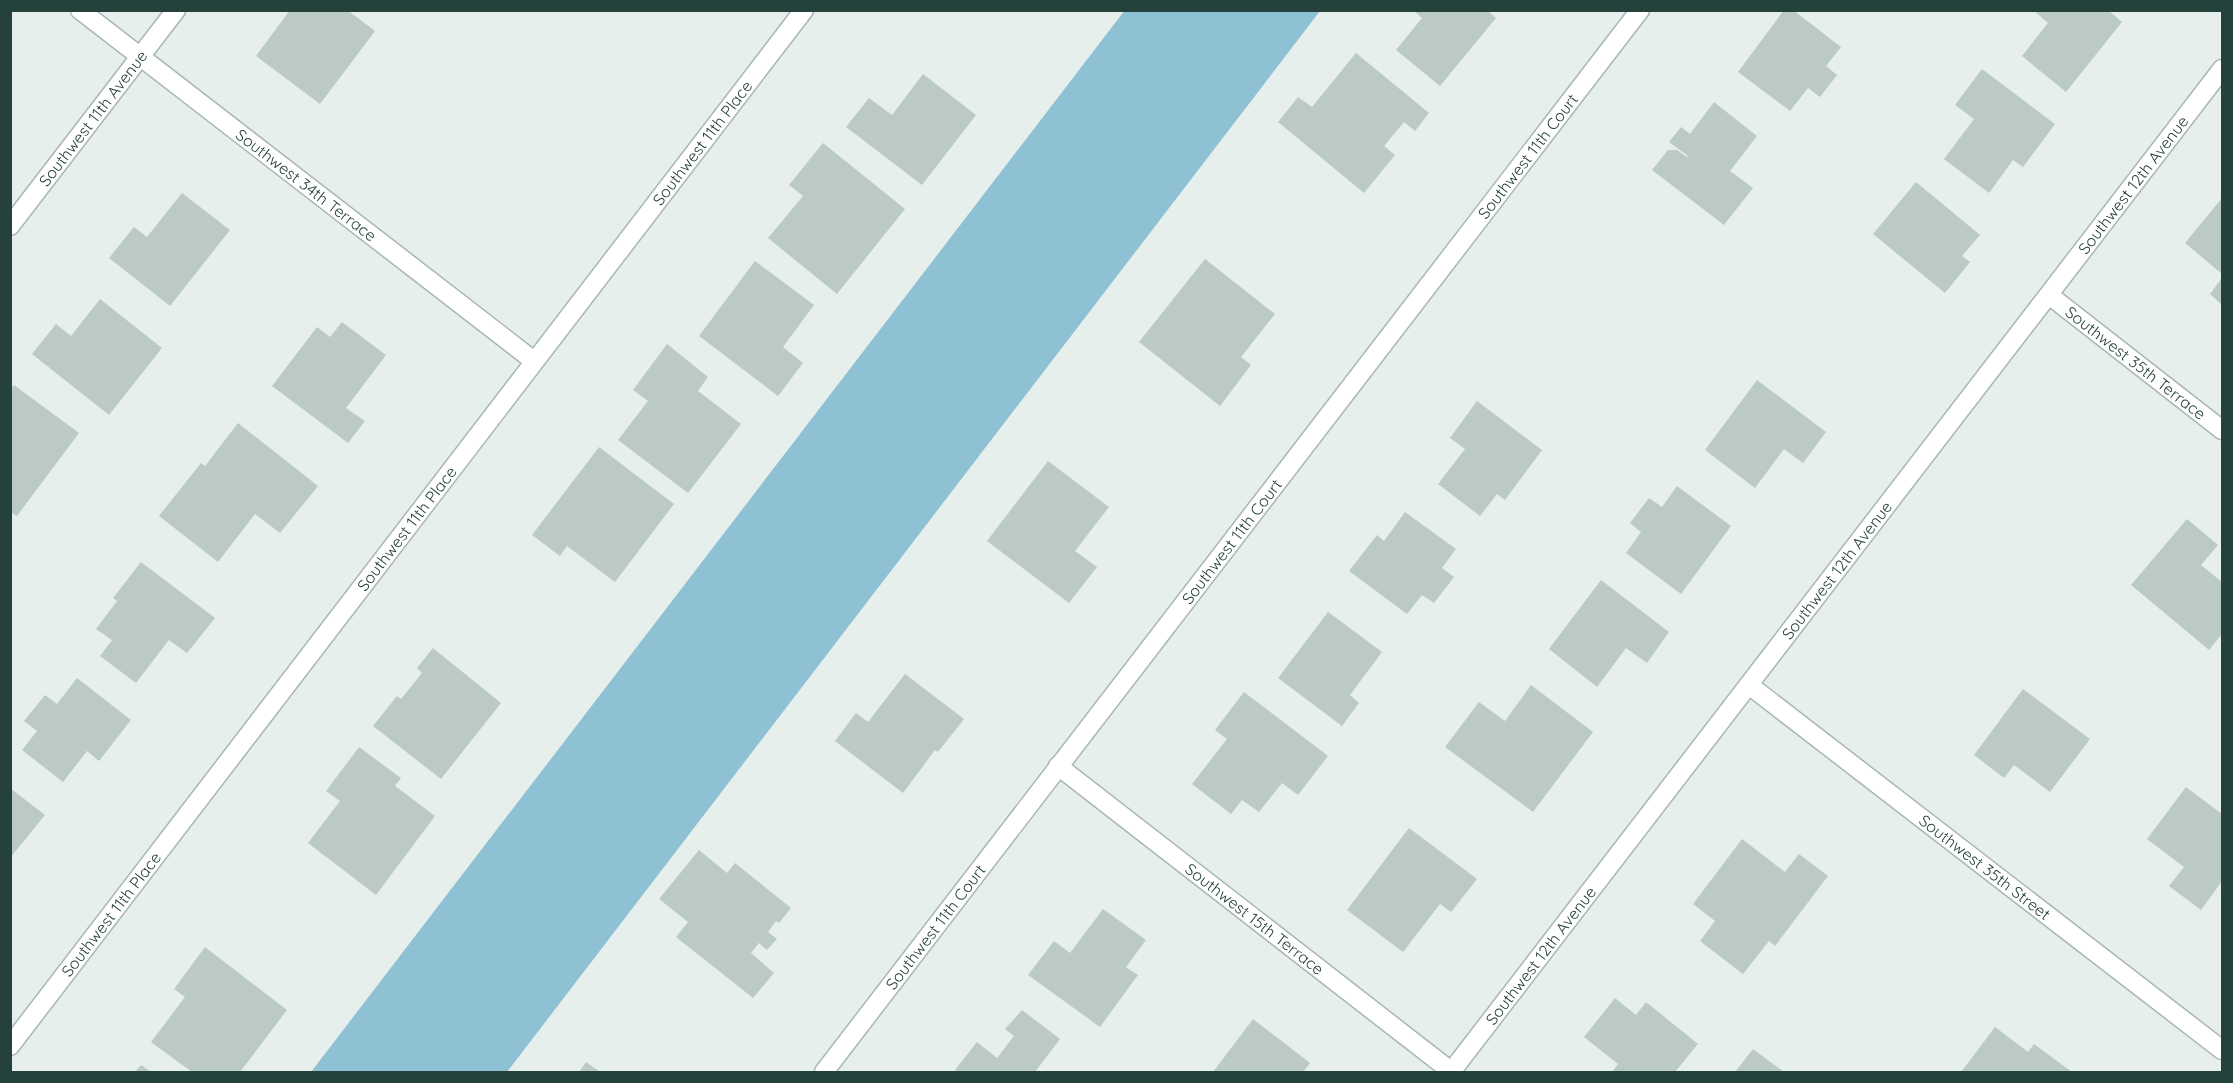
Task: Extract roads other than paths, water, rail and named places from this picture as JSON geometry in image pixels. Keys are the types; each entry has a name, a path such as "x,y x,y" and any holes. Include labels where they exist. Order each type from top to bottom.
{"street":[{"name":"Southwest 34th Terrace","path":"80,10 534,361"},
{"name":"Southwest 11th Avenue","path":"10,226 176,10"},
{"name":"Southwest 11th Place","path":"10,1046 804,10"},
{"name":"Southwest 11th Court","path":"824,1072 1640,10"},
{"name":"Southwest 12th Avenue","path":"1452,1072 2223,69"},
{"name":"Southwest 35th Terrace","path":"2049,295 2223,430"},
{"name":"Southwest 35th Street","path":"1749,685 2223,1050"},
{"name":"Southwest 15th Terrace","path":"1058,766 1452,1072"}],"water":[{"path":"1125,10 1320,11 507,1072 311,1072"}]}
